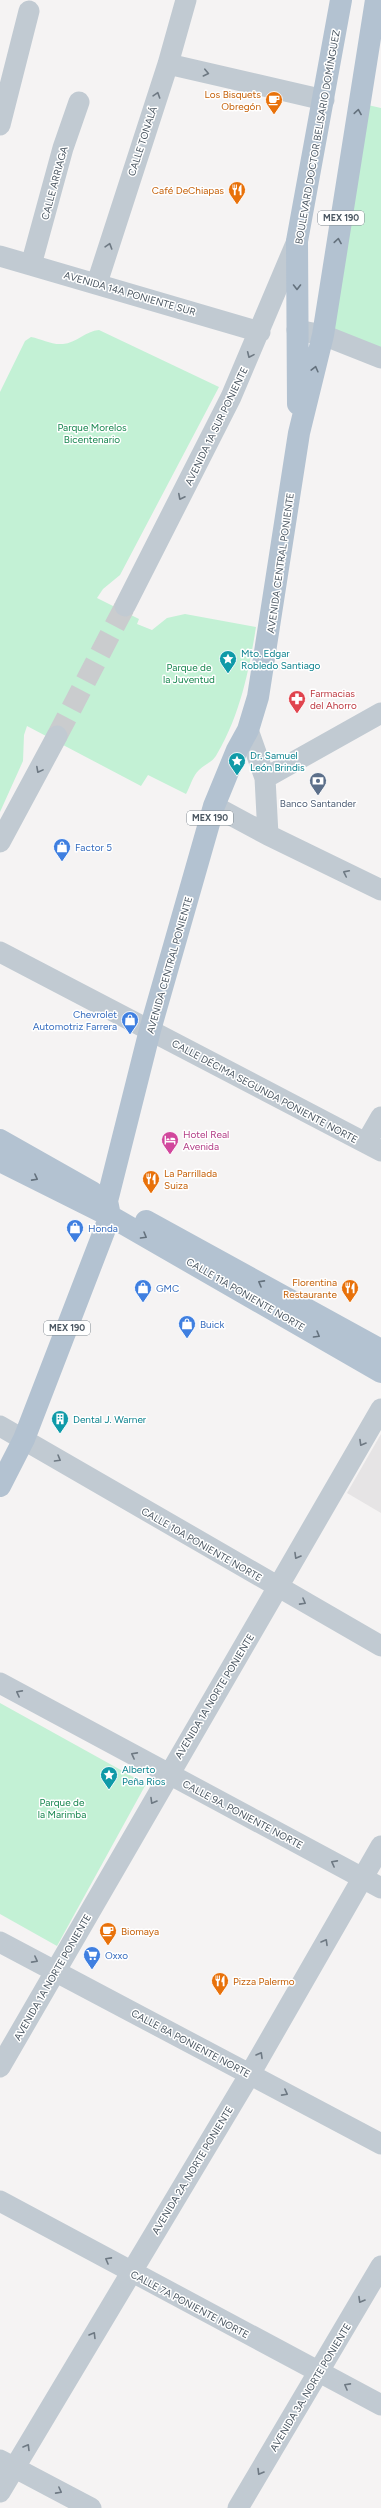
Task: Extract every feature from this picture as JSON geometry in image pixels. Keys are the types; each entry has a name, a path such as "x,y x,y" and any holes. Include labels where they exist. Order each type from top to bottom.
{"main road":[{"name":"BOULEVARD DOCTOR BELISARIO DOMÍNGUEZ","path":"298,434 297,241 324,100 341,0"},
{"name":"MEX 190","path":"298,434 323,335 376,0"},
{"name":"AVENIDA CENTRAL PONIENTE","path":"0,1486 24,1439 109,1208 150,1030 214,806 237,750 248,730 265,664 298,434"},
{"path":"0,1140 109,1208"},
{"path":"0,1160 109,1208"},
{"name":"CALLE 11A PONIENTE NORTE","path":"109,1208 194,1255 381,1350"},
{"name":"CALLE 11A PONIENTE NORTE","path":"194,1255 381,1372"}],"street":[{"name":"CALLE TONALÁ","path":"97,282 168,64 186,0"},
{"path":"0,125 29,11"},
{"path":"168,64 324,100"},
{"name":"CALLE ARRIAGA","path":"32,265 63,148 79,102"},
{"name":"AVENIDA 1A SUR PONIENTE","path":"125,606 231,397 260,332 297,241"},
{"name":"AVENIDA 14A PONIENTE SUR","path":"0,256 97,282 260,332"},
{"path":"297,330 323,335 381,358"},
{"path":"266,778 381,713"},
{"path":"248,730 266,778 268,835"},
{"path":"0,842 57,736"},
{"path":"214,806 268,835 381,890"},
{"name":"CALLE DÉCIMA SEGUNDA PONIENTE NORTE","path":"0,952 373,1147"},
{"path":"373,1147 381,1116"},
{"name":"AVENIDA 1A NORTE PONIENTE","path":"0,2067 168,1773 278,1588 381,1410"},
{"name":"CALLE 10A PONIENTE NORTE","path":"0,1426 278,1588 381,1646"},
{"name":"CALLE 9A. PONIENTE NORTE","path":"0,1683 381,1888"},
{"name":"AVENIDA 2A. NORTE PONIENTE","path":"0,2492 7,2464 130,2272 250,2074 381,1846"},
{"name":"CALLE 8A PONIENTE NORTE","path":"0,1942 381,2144"},
{"name":"CALLE 7A PONIENTE NORTE","path":"0,2201 130,2272 320,2371 381,2405"},
{"name":"AVENIDA 3A. NORTE PONIENTE","path":"238,2508 381,2266"},
{"path":"7,2464 91,2508"}],"shaded area":[{"path":"381,1434 381,1513 347,1493"}],"green space":[{"path":"359,103 381,108 381,358 323,335"},
{"name":"Parque Morelos Bicentenario","path":"99,330 219,387 120,575 103,589 97,598 139,619 137,624 152,630 167,618 185,614 256,627 247,676 238,708 225,739 215,757 197,772 186,794 148,775 141,786 27,726 24,735 23,761 0,812 0,392 25,341 31,337 51,343 63,344 72,342 90,332"},
{"name":"Parque de la Marimba","path":"0,1703 146,1784 57,1946 0,1914"}],"tunnel":[{"path":"57,736 125,606"}],"place":[{"name":"Los Bisquets Obregón","path":"274,115"},
{"name":"Café DeChiapas","path":"237,205"},
{"name":"Mto. Edgar Robledo Santiago","path":"228,674"},
{"name":"Farmacias del Ahorro","path":"297,714"},
{"name":"Dr. Samuel León Brindis","path":"237,776"},
{"name":"Banco Santander","path":"318,796"},
{"name":"Factor 5","path":"62,862"},
{"name":"Chevrolet Automotriz Farrera","path":"130,1035"},
{"name":"Hotel Real Avenida","path":"170,1155"},
{"name":"La Parrillada Suiza","path":"151,1194"},
{"name":"Honda","path":"75,1243"},
{"name":"GMC","path":"143,1303"},
{"name":"Florentina Restaurante","path":"350,1303"},
{"name":"Buick","path":"187,1339"},
{"name":"Dental J. Warner","path":"60,1434"},
{"name":"Alberto Peña Rios","path":"109,1790"},
{"name":"Biomaya","path":"108,1946"},
{"name":"Oxxo","path":"92,1970"},
{"name":"Pizza Palermo","path":"220,1996"}],"park label":[{"name":"Parque de la Juventud","path":"189,672"}]}
